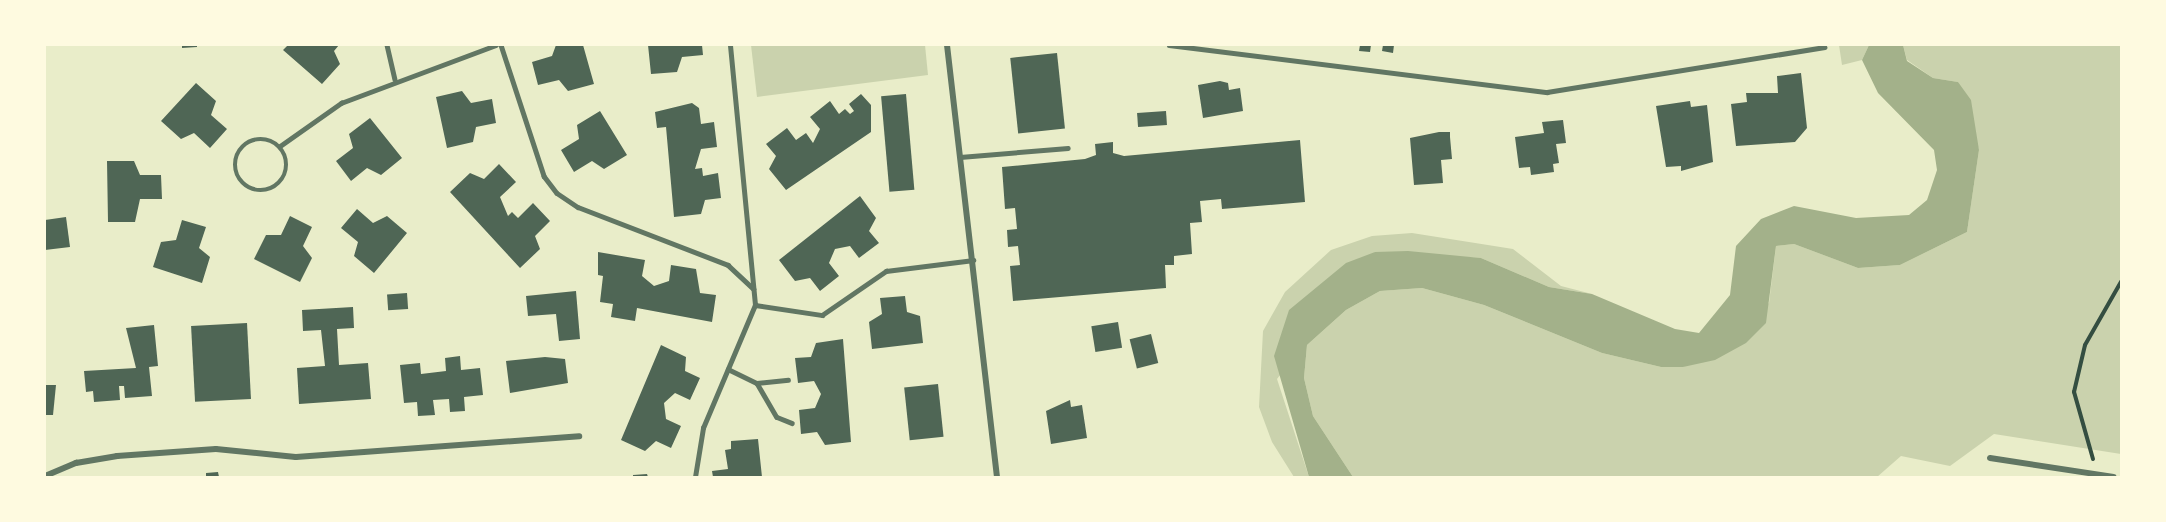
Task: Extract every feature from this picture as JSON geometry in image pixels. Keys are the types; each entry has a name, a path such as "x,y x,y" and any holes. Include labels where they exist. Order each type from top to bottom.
{"street":[{"path":"946,45 973,260 996,477"},
{"path":"45,476 76,463 117,456 216,449 296,457 579,436"},
{"path":"1989,458 2114,477"}],"lane":[{"path":"387,45 395,79"},
{"path":"280,146 341,103 395,79 496,45"},
{"path":"501,45 544,176 557,193 578,207 728,265 754,289"},
{"path":"695,477 703,428 755,305 730,45"},
{"path":"1169,45 1547,92 1824,47"},
{"path":"263,138 280,146 287,161 281,182 262,191 241,182 235,160 242,147 263,138"},
{"path":"960,157 1068,148"},
{"path":"755,305 822,315 886,271 973,260"},
{"path":"728,369 757,383 788,380"},
{"path":"757,383 777,417 792,423"}],"path":[{"path":"2092,450 2078,416 2078,371 2085,345 2121,282"}],"shaded area":[{"path":"751,45 925,45 928,75 757,97"},
{"path":"1839,45 1869,45 1862,60 1842,65"},
{"path":"1869,45 1903,45 1907,61 1933,78 1958,82 1971,100 1979,150 1967,232 1900,265 1858,268 1794,244 1776,246 1766,323 1746,343 1715,360 1683,367 1661,367 1602,353 1484,305 1422,288 1380,291 1346,310 1307,345 1304,378 1313,416 1353,477 1309,477 1274,356 1289,310 1346,263 1375,252 1408,251 1481,258 1549,287 1592,294 1675,329 1699,333 1730,295 1736,246 1761,219 1794,206 1856,218 1909,215 1927,200 1937,170 1934,150 1878,93 1862,60"},
{"path":"1903,45 2121,45 2121,454 1994,434 1950,466 1901,456 1877,477 1353,477 1313,416 1304,378 1307,345 1346,310 1380,291 1422,288 1484,305 1602,353 1661,367 1683,367 1769,303 1776,246 1794,244 1858,268 1900,265 1967,232 1979,150 1958,82 1933,78 1907,60"},
{"path":"1412,233 1513,249 1561,286 1592,294 1549,287 1481,258 1375,252 1277,379 1309,477 1294,477 1272,442 1259,407 1263,331 1285,292 1331,250 1372,236"}],"building":[{"path":"182,45 197,45 197,47 182,48"},
{"path":"288,45 339,45 334,51 340,64 322,84 283,50"},
{"path":"556,45 583,45 594,84 568,91 559,80 538,85 532,62 552,56"},
{"path":"648,45 702,45 703,55 682,57 677,72 651,74"},
{"path":"1360,45 1371,45 1370,52 1359,51"},
{"path":"1383,45 1394,45 1393,53 1382,51"},
{"path":"1057,53 1065,129 1018,133 1010,58"},
{"path":"1801,73 1807,128 1795,142 1736,146 1731,104 1747,102 1746,93 1778,93 1777,76"},
{"path":"1220,81 1228,83 1229,90 1240,88 1243,111 1203,118 1198,85"},
{"path":"196,83 216,101 211,115 227,129 210,148 194,133 181,139 161,121"},
{"path":"462,91 471,103 492,99 496,123 476,127 473,142 447,148 436,97"},
{"path":"861,94 871,105 871,132 786,190 769,169 776,156 766,144 787,128 796,140 806,133 813,143 820,129 810,117 830,101 839,114 845,109 850,114 854,111 849,104"},
{"path":"906,94 914,190 889,192 881,96"},
{"path":"1690,101 1691,107 1707,105 1713,162 1681,171 1681,166 1666,167 1656,106"},
{"path":"692,103 699,108 701,124 714,122 717,147 701,149 695,169 702,168 703,176 718,173 721,198 705,200 701,214 674,217 666,127 657,128 655,112"},
{"path":"600,111 627,155 604,169 592,161 574,172 561,150 579,139 577,125"},
{"path":"1166,111 1167,125 1138,127 1137,113"},
{"path":"370,118 402,158 381,175 367,168 351,181 336,161 353,148 349,134"},
{"path":"1563,120 1566,143 1556,144 1559,163 1553,164 1554,172 1531,175 1530,167 1519,168 1515,137 1544,133 1542,122"},
{"path":"1450,132 1452,159 1441,160 1443,183 1414,185 1410,138"},
{"path":"1300,140 1305,202 1222,209 1221,199 1200,201 1202,222 1190,223 1192,254 1174,256 1174,265 1165,265 1166,288 1013,301 1010,266 1020,265 1018,246 1008,247 1007,230 1017,229 1015,208 1005,209 1002,167 1085,159 1096,155 1095,144 1113,142 1113,153 1124,156"},
{"path":"107,161 134,161 140,175 161,175 162,199 140,199 135,222 108,222"},
{"path":"499,164 516,182 500,197 508,216 512,212 518,218 533,203 550,221 535,236 540,249 520,268 450,192 470,173 484,179"},
{"path":"860,196 876,218 869,231 879,243 859,258 850,246 835,249 829,263 839,276 820,291 810,278 795,281 779,260"},
{"path":"357,209 373,223 387,216 407,233 374,273 354,256 358,242 341,228"},
{"path":"290,216 312,227 303,246 312,258 300,282 254,259 266,235 281,235"},
{"path":"66,217 70,247 45,250 45,220"},
{"path":"182,220 206,227 199,248 210,257 202,283 153,267 161,242 176,240"},
{"path":"598,252 645,260 642,276 654,286 669,281 671,265 696,269 700,293 716,295 712,322 637,308 635,321 611,317 613,304 600,302 603,276 598,275"},
{"path":"576,291 580,339 559,341 556,314 528,316 526,296"},
{"path":"407,293 408,309 388,310 387,294"},
{"path":"905,296 907,312 920,316 923,343 872,349 869,322 882,314 880,298"},
{"path":"353,307 354,328 337,329 339,365 368,363 371,399 299,404 297,368 325,366 321,330 303,331 302,310"},
{"path":"1118,322 1122,348 1095,352 1091,326"},
{"path":"247,323 251,399 195,402 191,326"},
{"path":"154,325 158,366 149,367 152,396 125,398 124,386 119,386 120,400 94,402 93,391 86,392 84,371 136,368 126,328"},
{"path":"1151,334 1158,363 1137,368 1130,339"},
{"path":"843,339 851,442 825,445 817,432 801,434 799,410 815,408 821,394 814,381 798,383 795,358 811,357 816,343"},
{"path":"661,345 686,357 685,371 700,378 690,400 675,393 664,403 666,419 681,426 671,448 656,441 645,451 621,440"},
{"path":"460,356 461,370 480,368 483,395 464,397 465,411 450,412 449,399 433,400 435,415 418,416 417,402 404,403 400,365 420,363 421,374 446,371 445,358"},
{"path":"545,357 565,359 568,383 510,393 506,361"},
{"path":"938,384 944,437 910,440 904,388"},
{"path":"45,385 56,385 53,415 45,415"},
{"path":"1070,400 1071,407 1082,405 1087,438 1051,444 1046,411"},
{"path":"758,439 762,477 713,477 712,471 728,469 725,450 731,449 731,441"},
{"path":"218,472 219,477 206,477 206,473"},
{"path":"647,474 648,477 633,477 633,475"}]}
